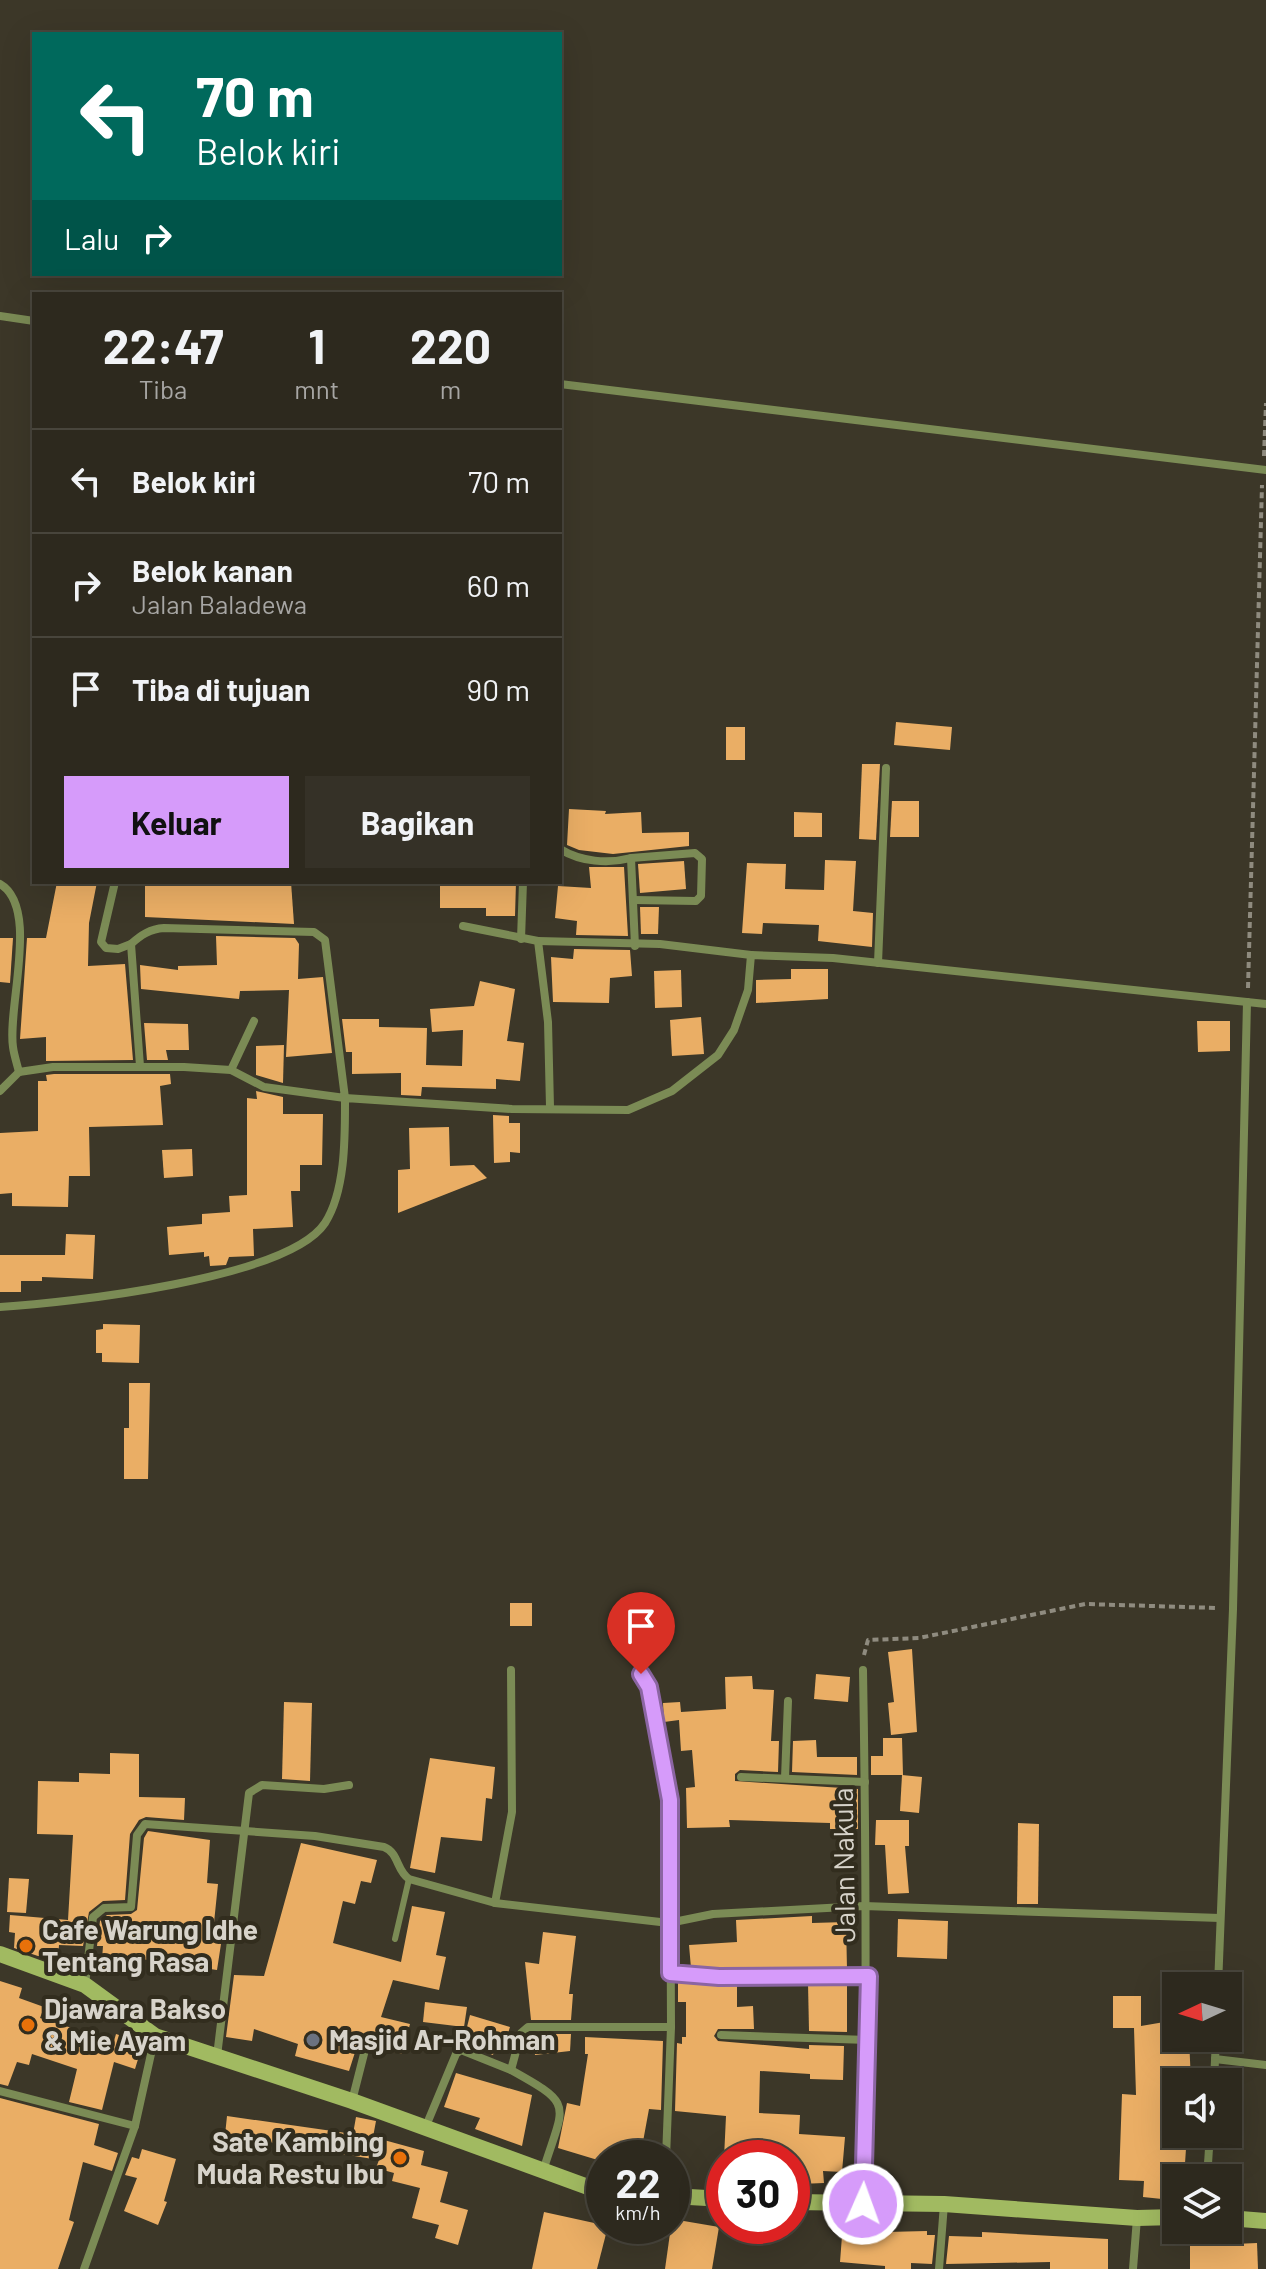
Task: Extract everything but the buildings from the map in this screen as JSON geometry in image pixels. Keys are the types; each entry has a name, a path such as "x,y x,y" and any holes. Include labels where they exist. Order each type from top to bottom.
{"main road":[{"path":"0,1954 85,1985 155,2036 426,2126 586,2186"},
{"path":"810,2203 944,2204 1162,2217"},
{"path":"1242,2219 1266,2221"}],"street":[{"path":"0,316 32,321"},
{"path":"562,384 1264,470"},
{"path":"878,963 886,768"},
{"path":"562,850 583,859 620,861 695,853 702,859 701,896 696,901 634,900"},
{"path":"631,858 635,946"},
{"path":"0,884 11,891 17,904 19,947 12,1046 19,1072"},
{"path":"0,1307 76,1303 186,1283 253,1263 299,1244 324,1224 337,1187 345,1150 345,1098 328,952 321,935 153,928 131,944 118,949 106,948 101,942 115,884"},
{"path":"521,939 523,884"},
{"path":"463,926 538,941 691,946 751,955 878,963 1266,1004"},
{"path":"538,941 548,1022 550,1107"},
{"path":"131,944 140,1066"},
{"path":"0,1091 19,1072 53,1067 140,1066 231,1070 264,1087 345,1098 512,1109 628,1110 672,1091 718,1055 734,1030 748,990 751,955"},
{"path":"1218,1972 1233,1609 1247,1002"},
{"path":"231,1070 254,1021"},
{"path":"495,1903 512,1812 511,1670"},
{"name":"Jalan Nakula","path":"863,1670 864,1906 869,1976 863,2204"},
{"path":"641,1674 649,1687 670,1800 671,2027 667,2140"},
{"path":"785,1778 788,1701"},
{"path":"741,1777 865,1782"},
{"path":"217,2056 247,1832 249,1793 255,1787 324,1789 349,1785"},
{"path":"85,1985 93,1917 104,1908 126,1908 133,1902 139,1829 145,1824 315,1836 389,1848 409,1879 495,1903 669,1923 713,1914 864,1906 1220,1918"},
{"path":"670,1973 719,1977 869,1976"},
{"path":"511,2070 521,2033 528,2027 671,2027"},
{"path":"721,2035 868,2040"},
{"path":"84,2269 135,2126 155,2036"},
{"path":"352,2101 366,2046"},
{"path":"426,2126 458,2051 468,2050 553,2094 561,2114 543,2171"},
{"path":"1215,2052 1215,2068"},
{"path":"1215,2059 1266,2065"},
{"path":"0,2091 135,2126"},
{"path":"939,2269 944,2204"},
{"path":"1133,2269 1137,2218"}],"lane":[{"path":"395,1939 409,1879"}],"path":[{"path":"1247,1002 1266,403"},
{"path":"863,1670 864,1645 868,1640 919,1638 1085,1604 1233,1609"}],"place":[{"name":"Cafe Warung Idhe Tentang Rasa","path":"26,1946"},
{"name":"Djawara Bakso & Mie Ayam","path":"28,2025"},
{"name":"Masjid Ar-Rohman","path":"313,2040"},
{"name":"Sate Kambing Muda Restu Ibu","path":"400,2158"}],"route":[{"path":"641,1674 649,1687 670,1800 670,1973 719,1977 869,1976 863,2204"}]}
